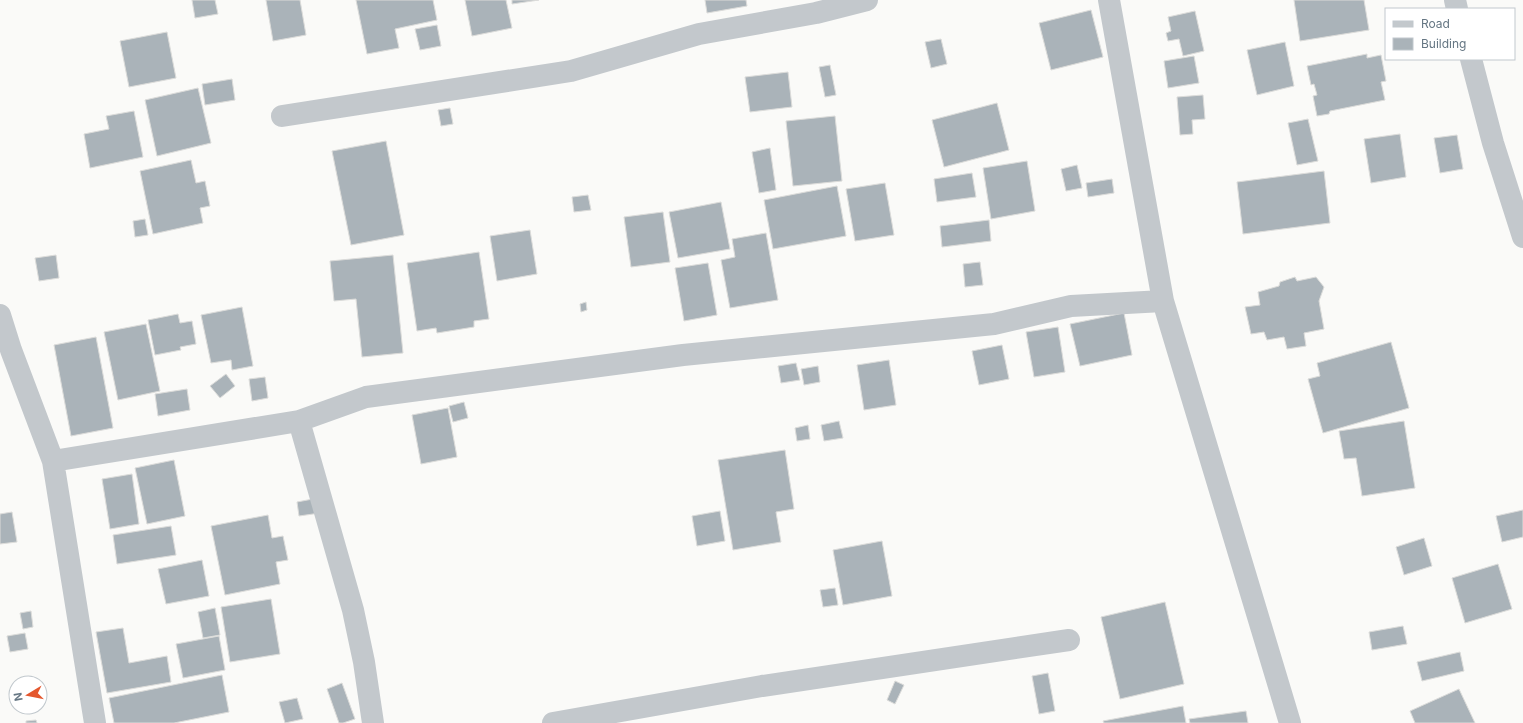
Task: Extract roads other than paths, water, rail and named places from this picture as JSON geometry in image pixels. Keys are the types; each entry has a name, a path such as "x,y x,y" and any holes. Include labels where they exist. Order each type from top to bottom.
{"street":[{"path":"282,116 571,71 699,34 816,13 867,0"},
{"path":"1110,0 1162,301 1290,723"},
{"path":"1471,60 1493,143 1523,237"},
{"path":"54,461 299,421 366,397 683,355 994,324 1071,306 1162,301"},
{"path":"0,315 11,350 54,461 95,723"},
{"path":"299,421 353,610 364,662 373,723"},
{"path":"552,723 642,715 762,686 1069,640"}]}
